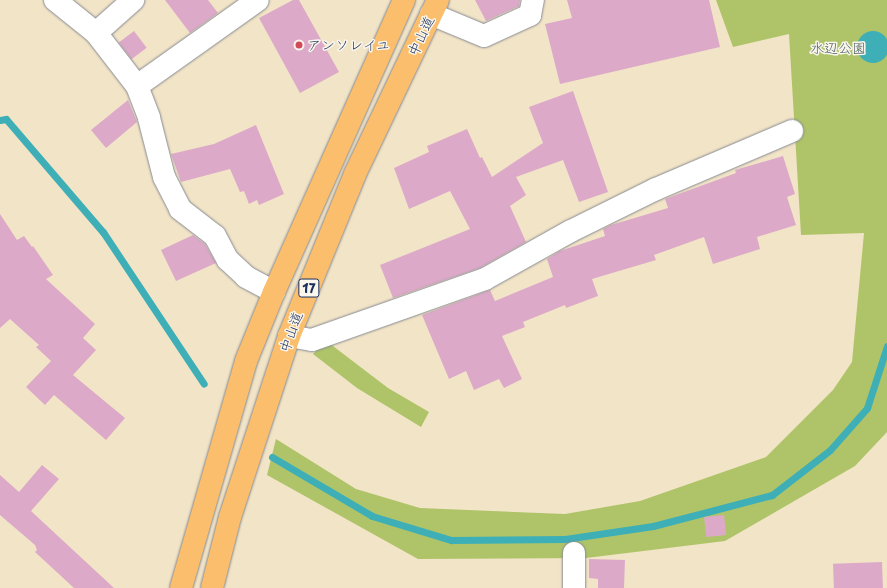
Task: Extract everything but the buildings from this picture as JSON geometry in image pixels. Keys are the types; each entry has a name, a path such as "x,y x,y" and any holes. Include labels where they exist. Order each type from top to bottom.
{"highway":[{"name":"17","path":"181,588 246,361 274,292 404,0"},
{"name":"中山道","path":"212,588 230,517 289,336 356,174 435,7"}],"street":[{"path":"55,0 96,33 137,86 149,118 164,177 180,209 215,236 228,260 246,278 274,292"},
{"path":"96,33 133,0"},
{"path":"137,86 258,0"},
{"path":"435,7 484,36 530,15 533,0"},
{"path":"289,336 312,340 485,279 572,231 656,189 792,131"},
{"path":"574,553 574,588"}],"green space":[{"name":"水辺公園","path":"716,0 887,0 887,432 855,466 725,541 586,558 418,559 267,475 276,439 356,489 420,508 565,514 640,501 766,457 833,390 852,362 864,233 801,235 789,34 733,47"},
{"path":"329,343 388,388 429,412 421,427 357,388 313,354 321,346"}],"water":[{"path":"870,31 876,31 886,38 889,47 888,53 882,60 876,63 870,63 860,56 857,50 857,44 864,34"}],"waterway":[{"path":"0,120 6,119 103,232 204,384"},
{"path":"272,457 372,516 451,540 565,539 653,526 772,495 830,450 867,408 887,346"}],"place":[{"name":"アンソレイユ","path":"299,45"}]}
